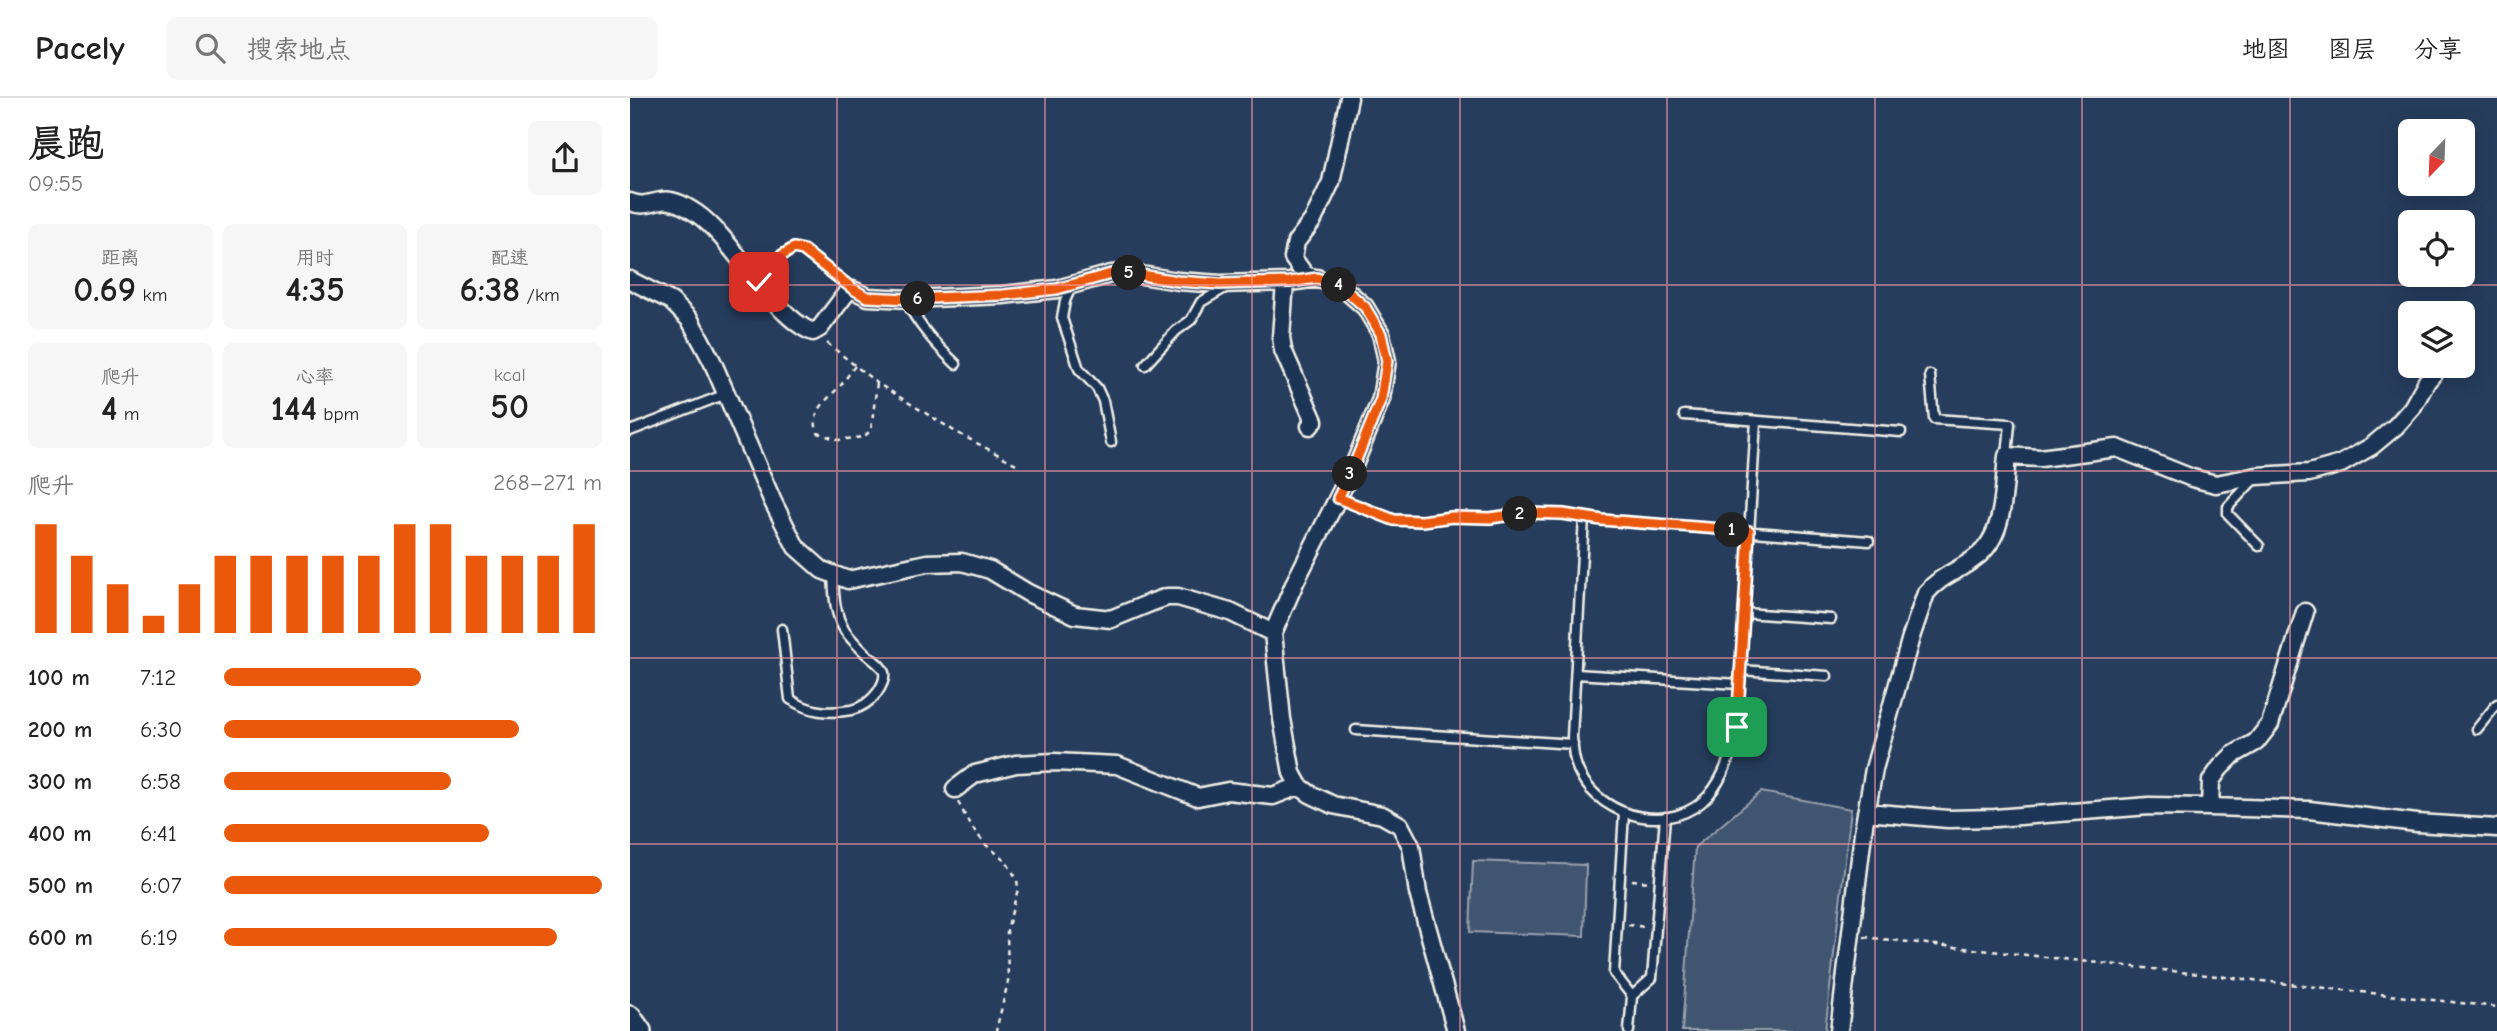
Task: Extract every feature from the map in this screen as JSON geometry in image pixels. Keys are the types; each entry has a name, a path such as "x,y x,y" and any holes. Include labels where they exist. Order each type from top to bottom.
{"main road":[{"path":"630,1017 640,1031"}],"street":[{"path":"1349,98 1331,182 1312,220 1296,242 1293,258 1305,275 1341,286 1365,307 1381,334 1387,361 1381,399 1352,470 1273,632 1282,719 1292,774 1299,786 1333,805 1382,815 1400,825 1411,846 1418,893 1459,1031"},
{"path":"630,202 646,206 669,200 697,214 789,315 805,329 813,332 820,328 848,291 853,289 867,297 905,299 1003,295 1057,289 1111,274 1129,273 1178,281 1234,284 1317,278"},
{"path":"630,280 671,301 690,320 796,547 822,570 848,580 927,563 962,562 990,570 1028,593 1075,615 1111,619 1167,597 1178,597 1230,612 1273,632"},
{"path":"1285,282 1281,337 1283,350 1314,421 1310,426"},
{"path":"1839,1031 1866,812 1874,769 1911,637 1926,593 1937,579 1976,558 1993,541 2001,512 2007,456 2040,458 2117,448 2192,478 2216,484 2257,476 2309,473 2341,464 2372,446 2413,408 2430,378"},
{"path":"2210,807 2211,781 2220,768 2233,755 2256,742 2270,724 2305,612"},
{"path":"955,789 975,774 1016,764 1054,762 1117,765 1198,797 1228,791 1273,796 1299,786"},
{"path":"1866,812 1948,819 2150,806 2210,807 2309,810 2417,823 2497,828"}],"lane":[{"path":"759,282 776,259 794,248 803,250 853,289"},
{"path":"1145,365 1176,331 1191,320 1201,302 1234,284"},
{"path":"1072,285 1062,318 1079,369 1097,388 1103,401 1111,442"},
{"path":"905,299 929,339 956,364"},
{"path":"1930,375 1934,419 2010,424 2007,456"},
{"path":"630,431 726,394"},
{"path":"1684,415 1901,432"},
{"path":"1584,517 1573,744 1580,774 1592,790 1610,806 1624,813 1648,818 1687,811 1707,797 1723,774 1737,727 1756,421"},
{"path":"2257,476 2228,507 2228,514 2259,546"},
{"path":"1338,498 1394,520 1490,518 1525,513 1563,514 1869,541"},
{"path":"782,629 787,686 790,699 796,704 803,708 833,713 860,708 876,695 884,681 885,672 880,664 864,653 845,630 835,608 833,574"},
{"path":"1744,613 1832,619"},
{"path":"1740,670 1827,676"},
{"path":"1576,674 1739,684"},
{"path":"2477,729 2497,704"},
{"path":"1356,730 1573,744"},
{"path":"1624,813 1614,973 1632,996 1629,1031"},
{"path":"1632,996 1652,978 1665,817"}],"path":[{"path":"813,332 877,383 956,432 1018,465"},
{"path":"855,365 841,385 828,396 817,414 814,425 818,433 838,440 864,437 871,430 877,383"},
{"path":"955,789 959,807 970,825 986,845 1005,860 1017,879 1018,889 1007,930 1008,982 996,1031"},
{"path":"1620,879 1660,883"},
{"path":"1617,925 1656,927"},
{"path":"1851,936 2497,1007"}],"shaded area":[{"path":"1761,792 1851,809 1825,1031 1682,1031 1695,847"},
{"path":"1473,861 1586,865 1584,936 1470,932"}],"route":[{"path":"759,282 776,259 794,248 803,250 867,297 909,299 1003,295 1057,289 1111,274 1129,273 1220,284 1290,282 1317,278 1341,286 1365,307 1381,334 1387,361 1381,399 1338,498 1394,520 1490,518 1525,513 1563,514 1602,520 1749,531 1737,727"}]}
